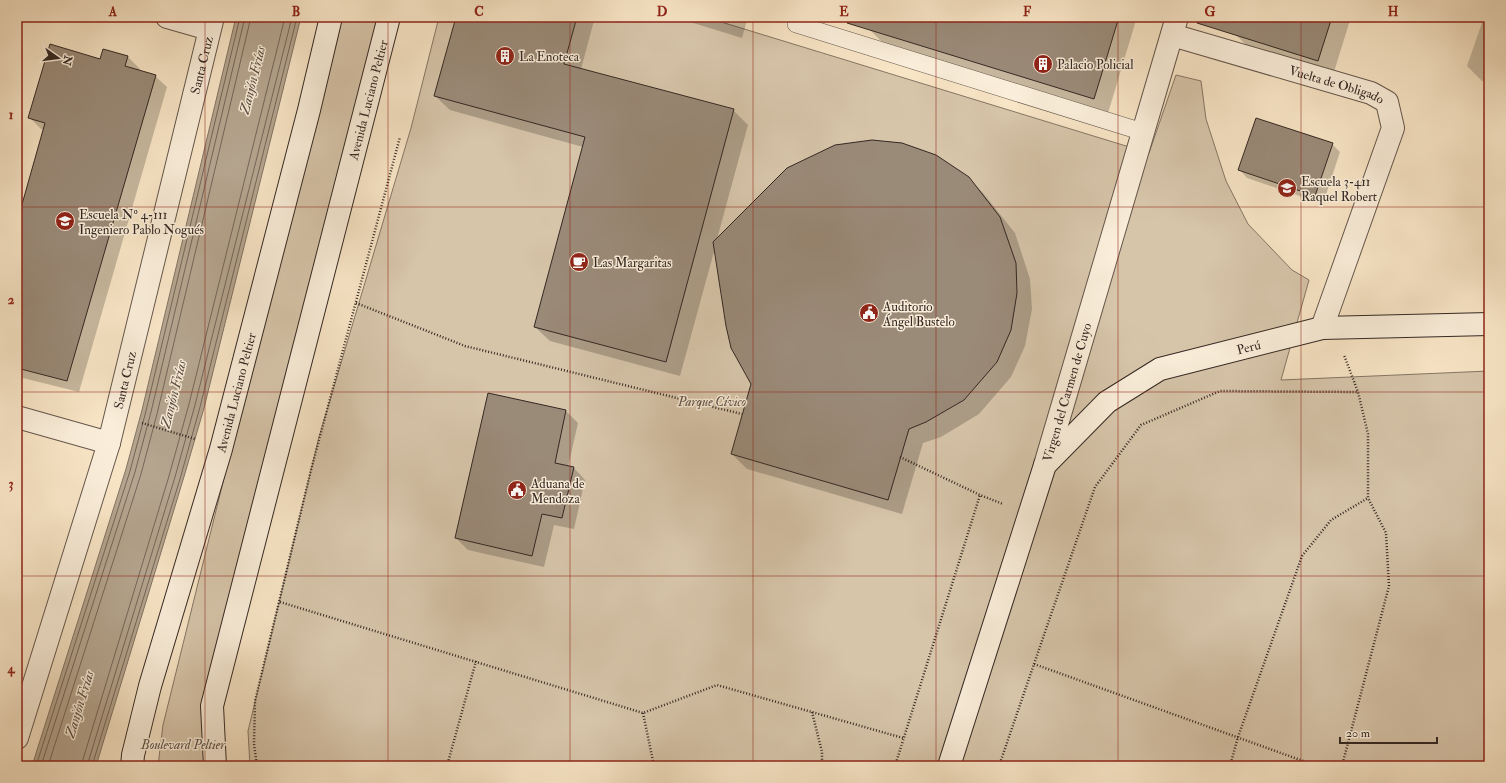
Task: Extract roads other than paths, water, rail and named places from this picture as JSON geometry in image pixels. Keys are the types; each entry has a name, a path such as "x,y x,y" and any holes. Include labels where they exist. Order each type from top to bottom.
{"street":[{"path":"167,17 211,23"},
{"name":"Avenida Luciano Peltier","path":"132,766 133,755 150,686 221,449 309,110 331,17"},
{"name":"Avenida Luciano Peltier","path":"215,766 212,706 389,17"},
{"name":"Santa Cruz","path":"17,738 109,444 211,23"},
{"name":"Virgen del Carmen de Cuyo","path":"949,766 1045,465 1175,26"},
{"name":"Vuelta de Obligado","path":"1175,26 1372,93 1387,102 1393,128 1328,328"},
{"name":"Perú","path":"1045,465 1107,402 1160,369 1328,328 1489,324"},
{"path":"17,417 109,444"}],"lane":[{"path":"798,17 796,24 1143,132"}],"water":[{"name":"Zanjón Frías","path":"236,17 301,17 204,408 96,766 32,766 126,469 142,410"}],"place":[{"name":"La Enoteca","path":"505,56"},
{"name":"Palacio Policial","path":"1043,64"},
{"name":"Escuela 3-411 Raquel Robert","path":"1287,188"},
{"name":"Escuela Nº 4-111 Ingeniero Pablo Nogués","path":"65,221"},
{"name":"Las Margaritas","path":"579,262"},
{"name":"Auditorio Ángel Bustelo","path":"869,313"},
{"name":"Aduana de Mendoza","path":"517,490"}],"park label":[{"name":"Parque Cívico","path":"712,401"},
{"name":"Boulevard Peltier","path":"183,744"}]}
